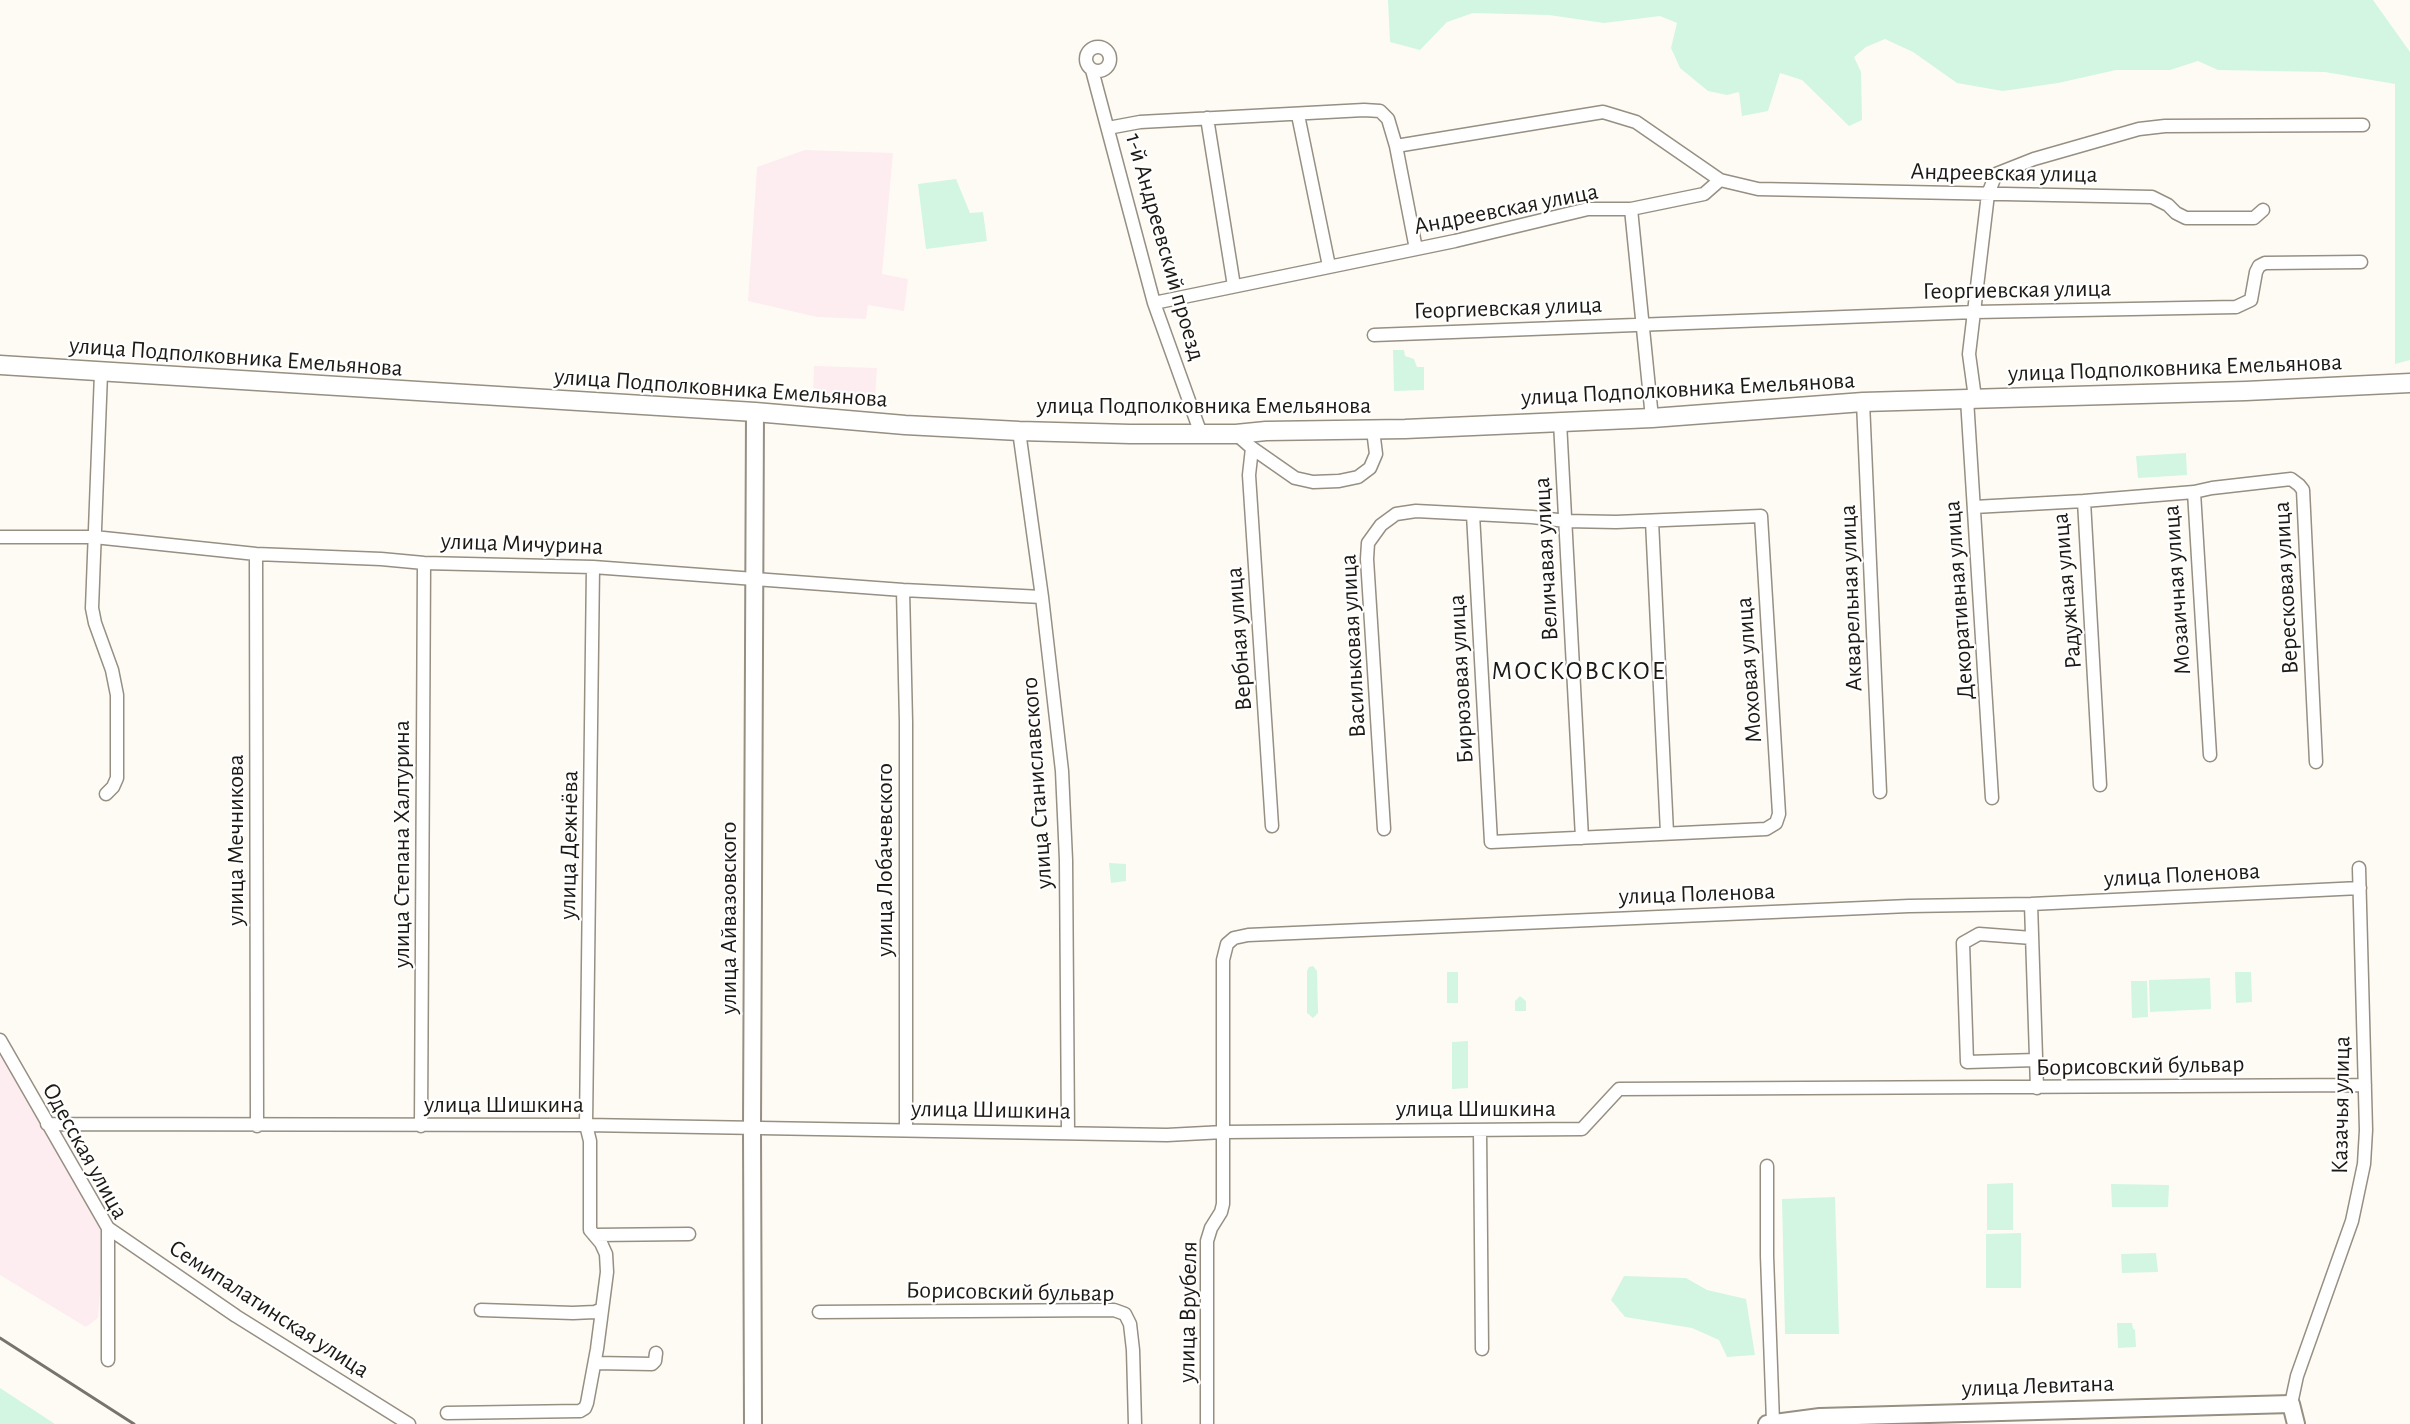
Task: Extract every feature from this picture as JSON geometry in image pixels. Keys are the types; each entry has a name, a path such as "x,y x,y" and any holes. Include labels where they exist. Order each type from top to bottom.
{"main road":[{"name":"улица Подполковника Емельянова","path":"0,365 755,412 905,425 1019,431 1201,434 1373,430 1652,418 1863,402 2246,391 2410,383"}],"street":[{"name":"1-й Андреевский проезд","path":"1092,70 1154,303 1201,434"},
{"path":"1108,128 1140,122 1380,111 1388,119 1396,146 1416,249"},
{"path":"1396,146 1603,112 1636,122 1720,180"},
{"path":"1298,115 1329,266"},
{"path":"1207,118 1234,286"},
{"path":"1988,194 1996,174 2034,159 2139,129 2165,126 2363,125"},
{"name":"Андреевская улица","path":"1154,303 1416,249 1588,209 1631,208 1704,194 1720,180 1758,189 2152,197 2186,218 2254,218 2263,210"},
{"name":"Декоративная улица","path":"1988,194 1969,354 1974,507 1992,798"},
{"path":"1631,208 1652,418"},
{"name":"Георгиевская улица","path":"1374,334 1975,312 2236,307 2251,300 2259,266 2361,262"},
{"path":"101,373 92,608 94,623 112,670 117,695 117,778 113,787 106,794"},
{"name":"Акварельная улица","path":"1863,402 1880,792"},
{"name":"улица Айвазовского","path":"753,1424 755,412"},
{"name":"Величавая улица","path":"1560,422 1582,838"},
{"path":"1236,434 1252,448 1295,477 1313,482 1339,481 1358,477 1370,468 1376,454 1373,430"},
{"name":"улица Станиславского","path":"1019,431 1042,597 1062,771 1066,860 1068,1133"},
{"name":"Вербная улица","path":"1252,448 1250,475 1272,826"},
{"name":"Вересковая улица","path":"2193,492 2291,479 2303,490 2316,762"},
{"name":"Мозаичная улица","path":"2084,501 2193,492 2210,755"},
{"name":"Радужная улица","path":"1974,507 2084,501 2100,785"},
{"name":"Васильковая улица","path":"1384,829 1366,559 1368,543 1381,525 1396,514 1416,511 1473,514"},
{"name":"Моховая улица","path":"1473,514 1566,521 1652,521 1761,516 1779,814 1776,823 1766,828 1491,842"},
{"name":"Бирюзовая улица","path":"1473,514 1491,842"},
{"path":"1652,521 1667,832"},
{"name":"улица Мичурина","path":"0,537 94,537 256,554 424,563 593,567 903,590 1042,597"},
{"name":"улица Мечникова","path":"256,554 257,1126"},
{"name":"улица Степана Халтурина","path":"421,1126 424,563"},
{"name":"улица Дежнёва","path":"447,1413 574,1411 585,1408 595,1363 607,1272 606,1254 601,1243 590,1230 590,1141 586,1125 593,567"},
{"name":"улица Лобачевского","path":"903,590 906,722 906,1129"},
{"name":"Казачья улица","path":"2291,1404 2297,1376 2359,1196 2366,1150 2358,868"},
{"name":"улица Поленова","path":"1224,1132 1224,950 1230,940 1241,935 1908,906 2031,904 2360,888"},
{"path":"2031,904 2037,1088"},
{"path":"2032,938 1979,933 1963,943 1968,1062 2036,1060"},
{"name":"Одесская улица","path":"0,1040 108,1228 108,1360"},
{"name":"Борисовский бульвар","path":"1915,1089 2365,1085"},
{"name":"улица Шишкина","path":"47,1124 586,1125 906,1129 1167,1136 1224,1132 1582,1129 1619,1089 1915,1089"},
{"path":"1480,1130 1482,1349"},
{"name":"улица Врубеля","path":"1208,1424 1207,1241 1223,1204 1224,1132"},
{"path":"1767,1166 1770,1423"},
{"name":"Семипалатинская улица","path":"108,1228 236,1316 409,1424"},
{"path":"594,1235 689,1234"},
{"path":"481,1310 573,1313 595,1312 602,1309"},
{"name":"Борисовский бульвар","path":"819,1312 1114,1310 1125,1314 1130,1324 1135,1424"},
{"path":"595,1363 652,1364 656,1353"},
{"path":"2291,1404 2296,1424"},
{"name":"улица Левитана","path":"1770,1423 1820,1416 2291,1404"}],"shaded area":[{"path":"805,150 893,153 882,274 908,279 904,311 868,305 866,319 817,317 748,301 757,167"},
{"path":"814,366 877,368 875,397 813,394"},
{"path":"0,1048 105,1230 98,1318 86,1327 0,1275"}],"green space":[{"path":"1388,0 2373,0 2410,52 2410,360 2395,364 2395,84 2325,72 2218,70 2198,61 2170,70 2116,70 2058,83 2003,91 1957,83 1913,52 1885,39 1866,47 1854,57 1861,72 1862,120 1849,126 1802,80 1780,73 1768,111 1742,116 1739,92 1727,95 1708,91 1680,68 1671,48 1677,23 1660,16 1604,23 1549,15 1473,13 1447,22 1420,50 1390,42"},
{"path":"956,179 970,213 983,212 987,241 926,249 918,184"},
{"path":"1393,350 1404,350 1405,356 1414,359 1417,367 1424,367 1424,390 1394,391"},
{"path":"2186,453 2187,475 2138,478 2136,456"},
{"path":"1109,863 1126,864 1126,881 1111,883"},
{"path":"1313,966 1317,971 1318,1013 1313,1018 1307,1013 1307,971"},
{"path":"1447,972 1458,972 1458,1003 1447,1003"},
{"path":"2235,972 2251,972 2252,1002 2236,1003"},
{"path":"2210,978 2211,1009 2150,1012 2149,980"},
{"path":"2131,981 2147,981 2148,1017 2132,1018"},
{"path":"1520,996 1526,1001 1526,1011 1515,1011 1515,1001"},
{"path":"1468,1041 1468,1088 1452,1089 1452,1042"},
{"path":"2013,1183 2013,1230 1987,1230 1987,1184"},
{"path":"2111,1184 2169,1185 2168,1207 2112,1207"},
{"path":"1835,1197 1839,1334 1785,1334 1782,1199"},
{"path":"2021,1233 2021,1288 1986,1288 1986,1234"},
{"path":"2156,1253 2158,1272 2122,1273 2121,1254"},
{"path":"1624,1276 1686,1278 1707,1290 1746,1299 1755,1355 1727,1357 1719,1340 1692,1328 1625,1317 1611,1300"},
{"path":"2117,1323 2132,1323 2135,1330 2136,1347 2118,1348"},
{"path":"0,1388 55,1424 0,1424"}],"railway":[{"path":"0,1338 134,1424"}],"district":[{"name":"МОСКОВСКОЕ","path":"1579,671"}]}
